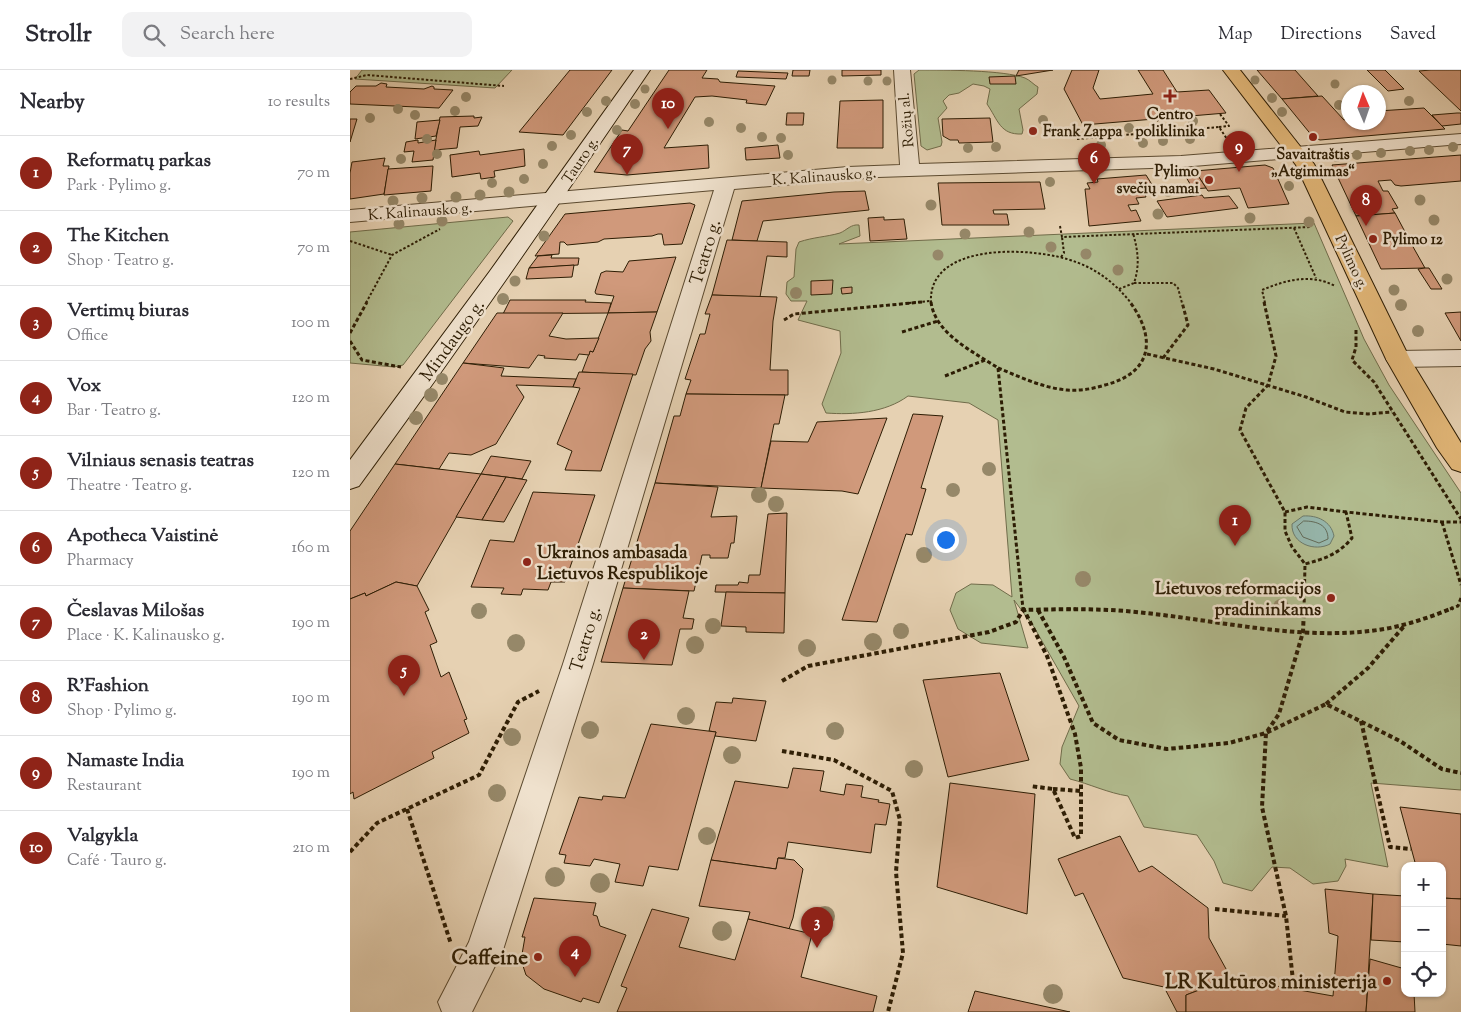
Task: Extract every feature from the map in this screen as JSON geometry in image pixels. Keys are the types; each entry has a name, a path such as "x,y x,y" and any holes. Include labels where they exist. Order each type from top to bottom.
{"main road":[{"name":"Pylimo g.","path":"1231,70 1299,153 1398,359 1446,441 1461,462"}],"street":[{"name":"Tauro g.","path":"552,200 642,70"},
{"name":"Rožių al.","path":"902,70 910,169"},
{"name":"K. Kalinausko g.","path":"350,216 910,169 1087,166 1299,153 1461,139"},
{"name":"Teatro g.","path":"458,1002 485,950 573,680 726,184"},
{"name":"Mindaugo g.","path":"350,479 552,200"},
{"path":"1398,359 1461,358"}],"path":[{"path":"350,79 367,75 504,86"},
{"path":"1077,139 1230,126 1220,114"},
{"path":"1157,119 1165,131"},
{"path":"1219,127 1239,157"},
{"path":"350,333 392,255 480,206"},
{"path":"1060,226 1064,252 1061,257"},
{"path":"1062,236 1335,226"},
{"path":"1294,228 1316,278"},
{"path":"1133,233 1140,258 1139,270 1134,283"},
{"path":"350,241 392,255"},
{"path":"1010,252 1061,257 1102,275 1119,289 1134,307 1146,336 1146,354 1142,365 1135,372 1116,382 1094,388 1070,390 1039,384 998,368 951,335 938,321 930,301 931,285 938,276 966,258 986,253 1010,252"},
{"path":"1294,990 1286,916 1262,807 1266,733 1278,714 1303,632 1305,564 1292,547 1285,531 1285,512 1240,430 1246,408 1268,385 1276,356 1262,290 1281,281 1316,278 1334,285 1338,293"},
{"path":"1119,289 1134,283 1173,283 1178,288 1188,325 1163,358"},
{"path":"784,320 794,314 930,301"},
{"path":"902,332 938,321"},
{"path":"1285,512 1306,507 1442,522 1461,520 1374,382 1352,360 1356,347 1356,330 1353,323"},
{"path":"350,341 362,360 430,371"},
{"path":"1146,354 1188,362 1268,385 1345,412 1368,414 1392,412"},
{"path":"945,376 986,360"},
{"path":"998,368 1022,610 1047,656 1075,734 1081,768 1081,836 1075,838 1053,789"},
{"path":"1305,564 1327,559 1344,548 1352,538 1346,512"},
{"path":"1442,522 1461,585"},
{"path":"1022,610 1145,613 1303,632 1356,632 1406,625 1446,612 1458,606 1461,598"},
{"path":"782,681 808,666 989,632 1016,622 1022,610"},
{"path":"1038,610 1064,657 1093,723 1119,740 1167,749 1230,743 1266,733 1326,704 1360,677 1387,651 1406,625"},
{"path":"350,852 377,823 479,776 518,702 546,688 573,680"},
{"path":"1326,704 1361,720 1442,769 1461,773"},
{"path":"1361,720 1390,847 1411,849"},
{"path":"782,750 834,760 867,776 892,792 900,820 896,872 903,953 888,1012"},
{"path":"1030,786 1081,790"},
{"path":"407,810 450,938 451,947"},
{"path":"1215,909 1286,916"}],"green space":[{"path":"362,70 512,70 495,88 355,79"},
{"path":"919,70 1003,73 1027,79 1038,87 1037,94 1019,109 1022,134 1009,132 1000,125 987,104 990,89 973,84 959,93 949,95 943,101 947,108 938,118 941,146 927,150 921,146 914,74"},
{"path":"508,217 513,221 403,365 394,367 350,363 350,232"},
{"path":"1314,223 1364,339 1389,385 1461,493 1461,790 1371,783 1388,867 1345,859 1346,866 1338,881 1313,884 1290,868 1272,867 1252,891 1223,883 1214,861 1197,835 1144,827 1128,796 1070,779 1060,764 1062,747 1079,706 1034,627 1014,600 1028,648 981,643 958,629 950,610 956,593 971,584 993,585 1012,597 998,420 969,403 908,396 889,406 868,412 826,413 822,404 841,353 840,331 798,320 807,301 791,301 786,294 787,282 794,277 796,249 799,242 840,233 856,225 859,225 860,236 839,244"}],"water":[{"path":"1303,516 1318,518 1330,526 1334,536 1330,544 1318,547 1311,546 1295,537 1292,524"}],"building":[{"path":"570,70 612,70 563,135 519,132"},
{"path":"669,70 707,70 702,78 718,79 720,82 775,86 766,105 746,103 747,100 712,96 695,97 664,148 708,145 709,168 627,175 594,172 622,130 628,131"},
{"path":"793,70 810,70 809,76 792,76"},
{"path":"842,70 881,70 881,75 842,76"},
{"path":"1019,70 1053,70 1016,76"},
{"name":"Centro poliklinika","path":"1072,70 1099,70 1093,88 1100,99 1153,94 1138,70 1163,70 1177,92 1209,90 1226,113 1083,125 1064,89"},
{"path":"1257,70 1295,70 1318,96 1282,99"},
{"path":"1367,70 1385,70 1404,89 1388,91 1386,85 1382,85"},
{"path":"1461,70 1461,111 1419,71"},
{"path":"738,71 788,73 786,79 736,77"},
{"path":"1015,76 1016,84 990,84 989,77"},
{"path":"381,83 387,84 386,87 424,89 432,86 434,89 453,90 439,108 350,104 350,92 356,86 376,86"},
{"path":"1322,96 1341,117 1341,130 1386,130 1386,110 1424,108 1445,129 1320,140 1313,137 1282,99"},
{"path":"883,100 883,148 837,148 840,101"},
{"path":"787,113 804,113 803,125 786,125"},
{"path":"1461,113 1461,124 1442,126 1432,115"},
{"path":"474,116 474,118 482,117 478,126 460,127 457,148 434,150 440,117"},
{"path":"990,118 993,142 959,143 958,140 950,140 943,136 942,119"},
{"path":"350,119 357,119 350,142"},
{"path":"440,120 436,136 415,139 417,122"},
{"path":"418,140 418,143 436,140 433,160 412,162 414,151 404,152 406,142"},
{"path":"778,145 780,158 746,160 745,148"},
{"path":"524,149 525,166 494,171 495,177 481,179 480,173 452,177 450,155 479,151 480,155"},
{"path":"1461,155 1461,181 1401,186 1395,185 1391,180 1378,181 1383,191 1388,191 1398,208 1392,209 1395,213 1356,216 1332,165"},
{"path":"385,158 383,166 389,166 384,194 350,199 352,162"},
{"path":"1265,165 1273,168 1289,204 1248,208 1240,188 1208,191 1195,171"},
{"path":"433,166 431,191 384,195 388,169"},
{"path":"1195,171 1206,188 1193,189 1183,172"},
{"path":"1146,175 1156,191 1144,192 1146,197 1136,198 1139,204 1128,205 1131,211 1136,210 1141,221 1089,226 1085,189 1090,189 1087,183 1098,182 1097,179"},
{"path":"1040,182 1045,209 993,210 994,214 1007,214 1009,225 942,225 938,183"},
{"path":"865,191 869,210 763,221 757,241 732,240 742,201 834,192"},
{"path":"1202,195 1204,198 1229,196 1238,208 1167,217 1157,201"},
{"path":"690,203 695,205 682,244 664,245 662,234 604,239 598,242 567,245 564,242 560,242 559,254 535,256 565,214"},
{"path":"1395,213 1425,268 1381,269 1356,216"},
{"path":"884,217 884,220 904,219 907,239 870,241 868,218"},
{"path":"727,240 787,242 787,257 767,256 760,297 712,295"},
{"path":"552,255 551,258 579,258 578,265 529,268 538,256"},
{"path":"676,257 657,312 608,313 614,296 596,294 595,292 601,273 606,271 623,272 629,261"},
{"path":"574,265 572,277 526,279 529,268"},
{"path":"1429,268 1442,289 1431,289 1418,269"},
{"path":"833,280 832,294 811,295 811,281"},
{"path":"852,287 852,293 842,294 841,288"},
{"path":"712,295 777,297 773,321 770,370 788,370 788,395 686,394 691,380 685,379 700,334 705,334 710,314 705,314"},
{"path":"510,300 586,300 585,302 611,303 608,313 503,314"},
{"path":"657,312 650,332 651,341 645,349 636,375 582,372 590,351 593,352 608,313"},
{"path":"1461,312 1461,341 1445,313"},
{"path":"497,313 563,313 549,336 566,339 599,338 593,352 590,351 589,355 579,354 576,360 544,358 545,356 538,355 529,368 463,363"},
{"path":"463,363 504,368 501,376 576,379 573,387 516,385 524,397 496,444 471,455 449,453 439,469 395,464"},
{"path":"579,372 633,374 601,471 565,470 572,451 557,444 580,388 573,387"},
{"path":"686,394 785,395 779,424 774,424 761,488 655,483 674,416 680,416"},
{"path":"913,414 943,416 921,488 926,489 912,535 906,534 877,622 842,620"},
{"path":"887,418 858,494 842,491 761,488 771,441 808,442 817,422"},
{"path":"491,456 531,461 522,479 481,474"},
{"path":"395,464 481,474 417,586 396,582 366,596 365,593 350,599 350,531"},
{"path":"481,474 506,477 482,520 456,517"},
{"path":"506,477 527,480 504,522 482,520"},
{"path":"655,483 718,487 711,517 737,516 734,543 731,543 728,558 710,558 710,555 702,555 694,591 623,588"},
{"name":"Ukrainos ambasada Lietuvos Respublikoje","path":"533,492 595,495 565,582 551,582 548,590 523,589 521,595 501,594 504,588 471,587 490,540 514,542"},
{"path":"787,513 785,593 715,592 716,585 738,585 739,582 748,583 749,575 760,575 768,514"},
{"path":"396,582 417,586 429,610 425,612 437,642 430,645 441,677 449,672 467,719 464,720 469,733 432,752 434,758 354,799 353,792 350,794 350,599 365,593 366,596"},
{"path":"623,588 689,591 683,618 694,619 692,629 680,629 672,665 601,662"},
{"path":"726,592 785,593 784,633 746,632 746,627 721,626"},
{"path":"1000,673 1029,760 948,777 923,680"},
{"path":"733,698 766,701 756,741 715,736 716,732 709,731 716,702 732,703"},
{"path":"651,724 716,732 678,870 649,866 643,886 615,882 620,864 594,859 590,866 564,863 566,855 559,854 579,797 602,800 603,796 625,798"},
{"path":"793,768 824,771 820,791 844,795 846,784 863,786 861,797 890,804 886,825 875,824 871,853 788,842 785,858 778,858 776,869 711,860 735,781 788,788"},
{"path":"950,783 1035,794 1027,914 937,887"},
{"path":"1400,807 1461,814 1461,899 1446,898 1446,862 1415,862"},
{"path":"1120,836 1139,872 1152,866 1208,908 1209,938 1231,978 1186,995 1186,1012 1177,1012 1164,987 1123,978 1083,893 1075,896 1058,859"},
{"path":"778,858 794,860 803,869 789,929 748,919 750,912 699,906 711,860 776,869"},
{"path":"1325,889 1373,894 1366,1012 1186,1012 1186,995 1231,978 1333,996 1338,936 1329,933"},
{"path":"1373,894 1401,896 1401,942 1371,940"},
{"path":"534,898 596,903 593,915 597,916 600,926 626,935 599,1003 583,998 581,1002 544,989 526,975 521,960 525,937 522,937"},
{"path":"1446,898 1461,899 1461,946 1446,944"},
{"path":"652,909 689,918 679,947 735,960 748,919 812,934 801,977 877,996 873,1012 617,1012 627,988 621,986"},
{"name":"LR Kultūros ministerija","path":"1370,959 1401,968 1401,997 1414,997 1415,1012 1366,1012"},
{"path":"975,991 1070,1012 968,1012"}],"place":[{"name":"Centro poliklinika","path":"1170,96"},
{"name":"Valgykla","path":"668,129"},
{"name":"Frank Zappa","path":"1033,131"},
{"name":"Savaitraštis „Atgimimas“","path":"1313,137"},
{"name":"Namaste India","path":"1239,172"},
{"name":"Česlavas Milošas","path":"627,175"},
{"name":"Pylimo svečių namai","path":"1209,180"},
{"name":"Apotheca Vaistinė","path":"1094,184"},
{"name":"R'Fashion","path":"1366,226"},
{"name":"Pylimo 12","path":"1373,239"},
{"name":"Reformatų parkas","path":"1235,546"},
{"name":"Ukrainos ambasada Lietuvos Respublikoje","path":"527,562"},
{"name":"Lietuvos reformacijos pradininkams","path":"1331,598"},
{"name":"The Kitchen","path":"644,660"},
{"name":"Vilniaus senasis teatras","path":"404,696"},
{"name":"Vertimų biuras","path":"817,948"},
{"name":"Caffeine","path":"538,957"},
{"name":"Vox","path":"575,977"},
{"name":"LR Kultūros ministerija","path":"1387,981"}]}
